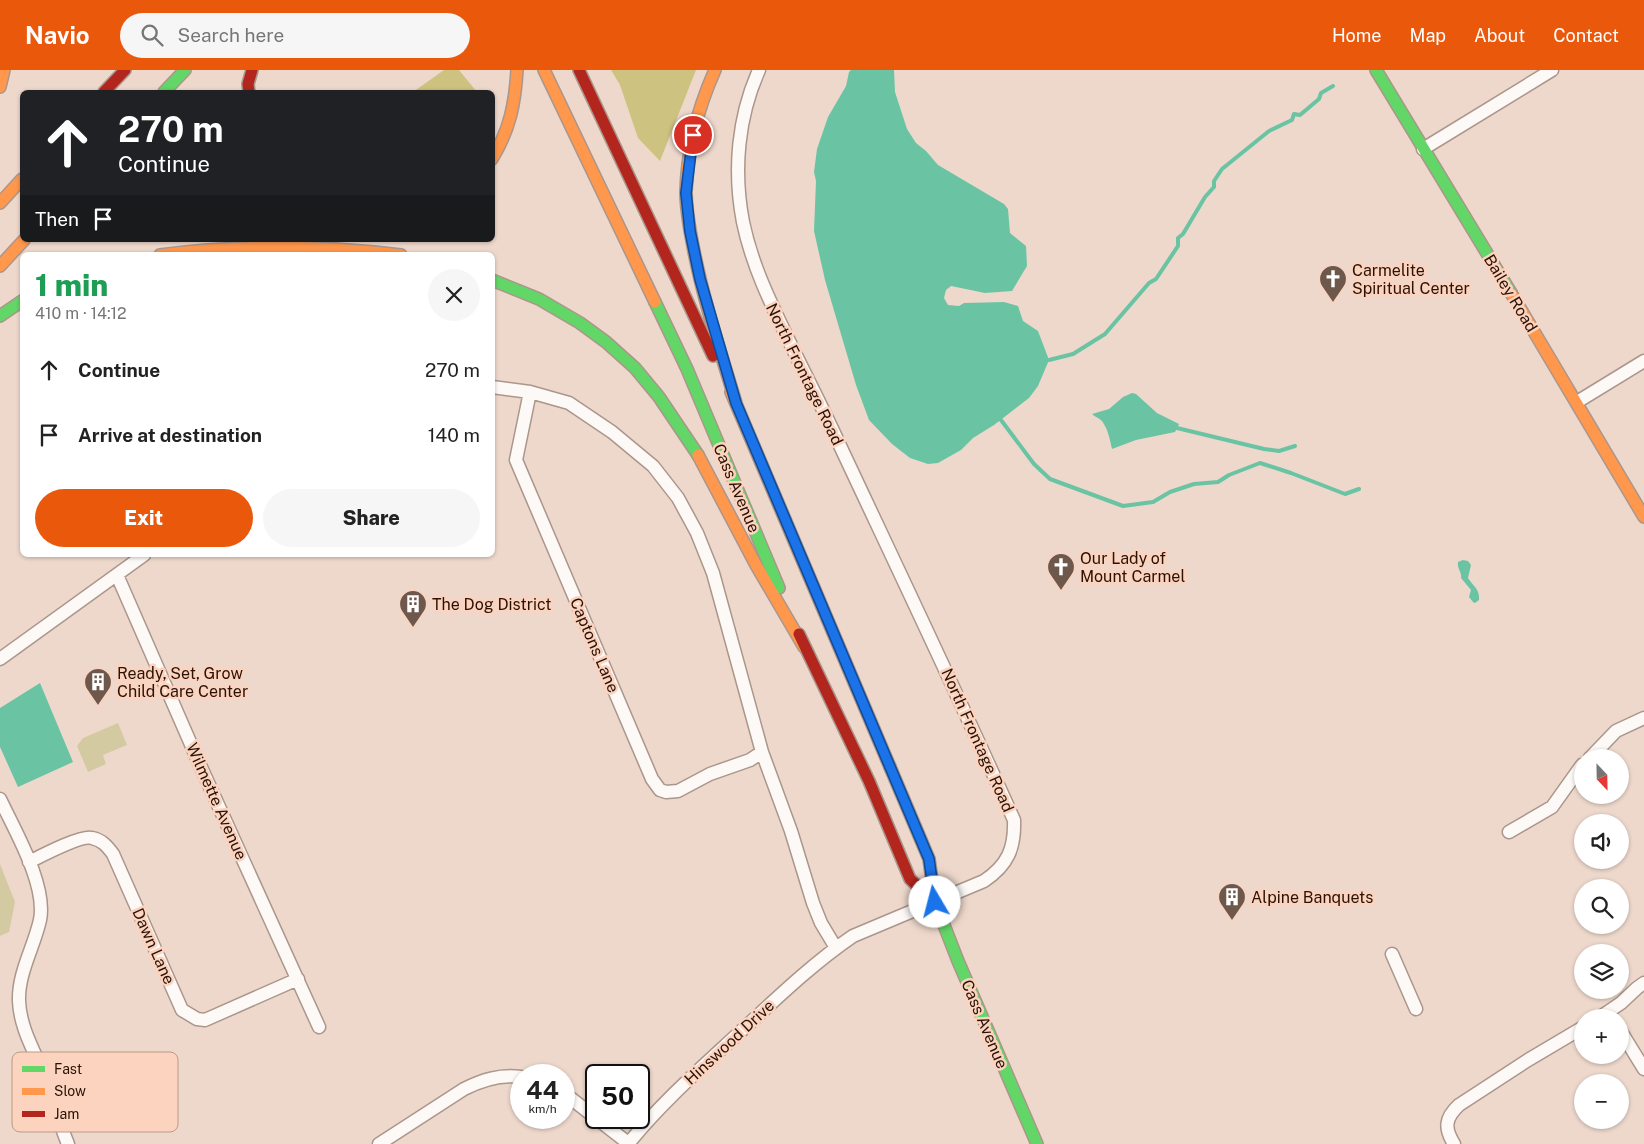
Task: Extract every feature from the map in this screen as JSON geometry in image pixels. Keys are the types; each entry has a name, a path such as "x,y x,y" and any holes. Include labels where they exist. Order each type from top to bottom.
{"main road":[{"path":"0,87 4,70"},
{"path":"106,90 125,70"},
{"path":"166,90 185,70"},
{"path":"249,90 248,84 252,70"},
{"path":"495,154 509,127 515,101 517,70"},
{"name":"Cass Avenue","path":"544,70 687,369 804,647 869,781 910,879 935,902"},
{"name":"Cass Avenue","path":"578,70 736,403 929,859 935,902 962,970 1037,1144"},
{"path":"715,70 696,119 690,152 686,193 690,231 700,279 736,403"},
{"name":"Bailey Road","path":"1376,70 1577,402 1644,517"},
{"path":"0,203 20,181"},
{"path":"0,266 22,242"},
{"path":"178,252 196,249 281,246 345,248 377,252"},
{"path":"495,281 539,299 580,323 606,342 634,368 659,397 696,452 756,565 804,647"},
{"path":"0,316 20,302"}],"street":[{"name":"North Frontage Road","path":"759,70 742,119 738,156 739,190 743,221 753,259 771,305 898,567 1014,820 1015,837 1012,847 1005,862 996,873 984,881 853,936 836,948"},
{"path":"1423,149 1552,70"},
{"path":"1577,402 1644,361"},
{"path":"495,387 530,392 569,403 612,432 653,466 678,498 697,533 713,573 762,752 791,831 813,903 821,923 836,948"},
{"name":"Captons Lane","path":"530,392 516,460 652,779 660,790 666,792 678,790 710,774 750,760 762,752"},
{"path":"0,659 141,557"},
{"name":"Wilmette Avenue","path":"117,575 200,765 319,1027"},
{"path":"1599,749 1616,731 1644,718"},
{"path":"1509,832 1552,807 1574,776"},
{"path":"0,799 29,862 40,899 40,919 20,982 19,1001 21,1019 35,1052"},
{"name":"Dawn Lane","path":"29,862 76,841 90,837 106,844 113,854 182,1010 197,1019 205,1020 298,979"},
{"name":"Hinswood Drive","path":"628,1144 670,1097 782,993 836,948"},
{"path":"1392,954 1416,1009"},
{"path":"1614,1009 1644,983"},
{"path":"1454,1144 1449,1136 1448,1128 1448,1119 1451,1112 1528,1060 1574,1033"},
{"path":"1629,1045 1644,1069"},
{"path":"379,1144 478,1082 510,1076"},
{"path":"575,1102 628,1144"},
{"path":"64,1132 68,1144"}],"shaded area":[{"path":"444,70 459,70 475,90 416,90"},
{"path":"611,70 696,70 660,161 638,138 620,85"},
{"path":"851,70 894,70 895,92 907,129 916,143 938,165 1004,204 1008,209 1010,233 1026,246 1027,266 1012,291 985,293 951,286 946,290 944,298 948,305 959,306 964,303 1004,302 1018,306 1023,321 1038,331 1049,360 1038,386 1029,398 994,425 973,438 961,450 938,463 928,464 910,458 892,444 869,420 856,385 825,280 814,231 816,181 814,172 817,149 828,117 846,86"},
{"path":"1132,393 1136,394 1157,413 1179,424 1175,432 1136,440 1112,449 1104,424 1092,414 1109,409 1123,397"},
{"path":"1468,561 1471,565 1468,578 1479,596 1479,600 1475,603 1469,597 1471,590 1461,578 1458,562"},
{"path":"40,683 73,762 18,787 0,747 0,708"},
{"path":"118,723 127,745 103,755 106,764 88,772 77,746 83,738"},
{"path":"0,864 15,902 9,932 0,936"}],"waterway":[{"path":"1049,360 1073,354 1105,334 1149,283 1156,279 1178,246 1178,238 1183,234 1205,197 1214,187 1214,181 1222,169 1269,131 1292,120 1294,114 1300,115 1319,99 1321,93 1333,86"},
{"path":"1001,420 1034,464 1050,479 1123,506 1153,502 1170,492 1194,484 1218,482 1229,475 1260,463 1345,494 1359,489"},
{"path":"1177,428 1264,449 1279,451 1295,446"}],"traffic: fast":[{"path":"166,90 185,70"},
{"path":"1376,70 1511,293"},
{"path":"495,281 539,299 580,323 606,342 635,368 659,397 698,455"},
{"path":"0,316 20,302"},
{"path":"655,302 687,369 779,588"},
{"path":"890,767 929,859 935,902 958,961 1037,1144"}],"traffic: slow":[{"path":"0,87 4,70"},
{"path":"495,154 510,116 515,94 517,70"},
{"path":"544,70 655,302"},
{"path":"715,70 703,99 694,129 686,192 688,217 696,262 736,403"},
{"path":"0,203 20,181"},
{"path":"0,266 22,242"},
{"path":"182,252 280,247 371,252"},
{"path":"1511,293 1644,517"},
{"path":"731,392 890,767"},
{"path":"698,455 756,565 804,647"}],"traffic: jam":[{"path":"106,90 125,70"},
{"path":"249,90 248,84 252,70"},
{"path":"579,70 713,356"},
{"path":"799,634 869,781 910,879 935,902"}],"place":[{"name":"Carmelite Spiritual Center","path":"1333,303"},
{"name":"Our Lady of Mount Carmel","path":"1061,591"},
{"name":"The Dog District","path":"413,628"},
{"name":"Ready, Set, Grow Child Care Center","path":"98,706"},
{"name":"Alpine Banquets","path":"1232,921"}],"route":[{"path":"693,135 686,193 690,231 700,279 736,403 929,859 935,902"}]}
